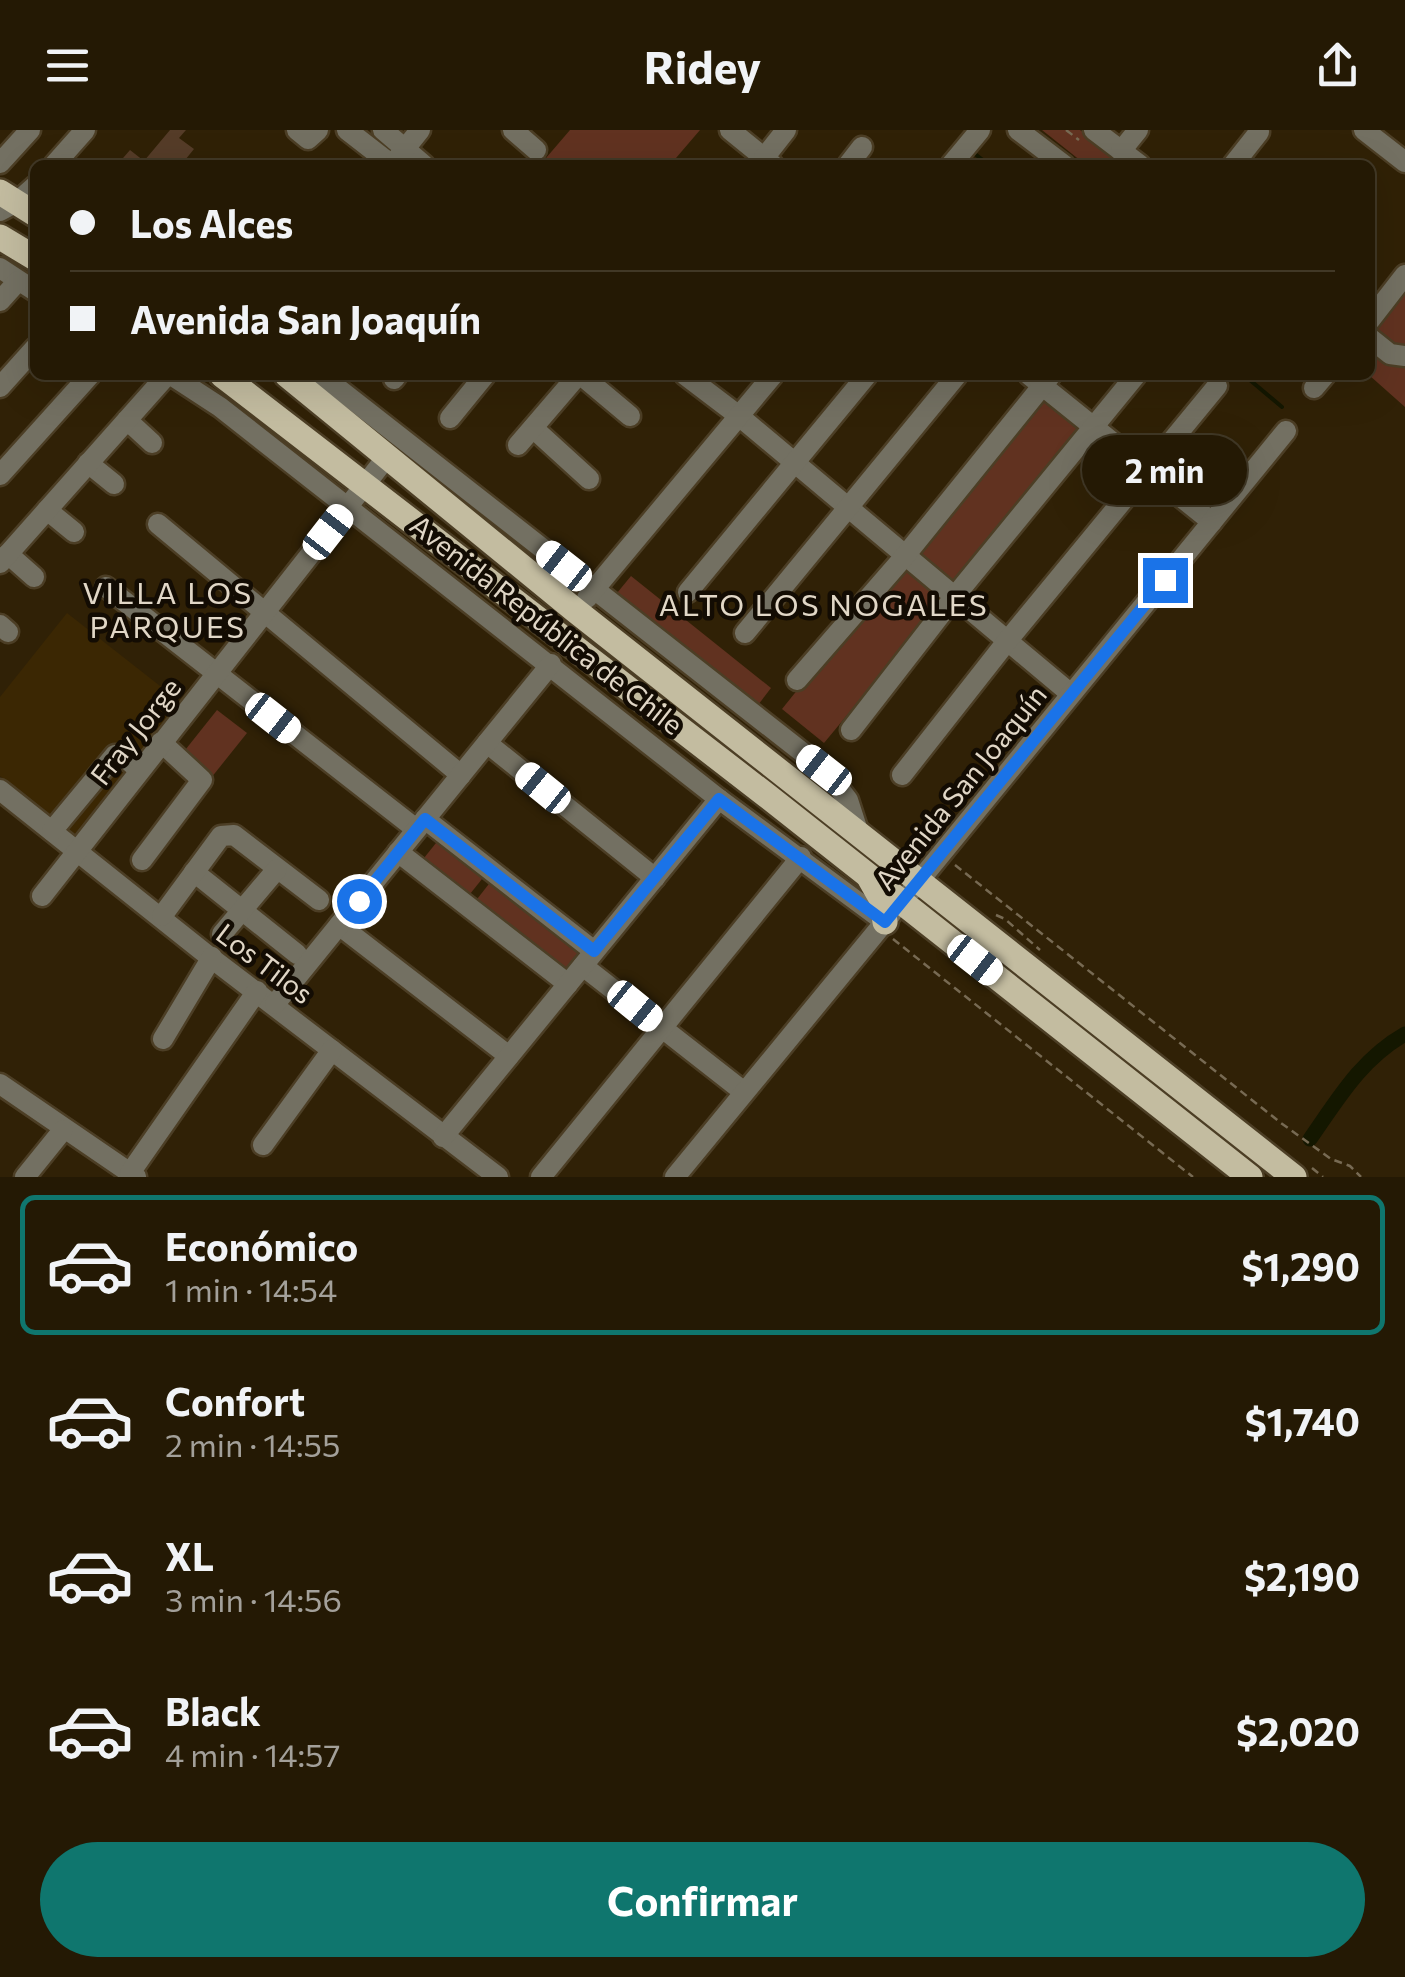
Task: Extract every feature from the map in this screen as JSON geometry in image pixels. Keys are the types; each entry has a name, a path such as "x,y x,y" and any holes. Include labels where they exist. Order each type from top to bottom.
{"main road":[{"path":"0,238 30,255"},
{"name":"Avenida República de Chile","path":"228,380 1250,1177"},
{"name":"Avenida República de Chile","path":"294,380 576,612 1294,1177"},
{"path":"867,875 882,900 883,925"}],"street":[{"path":"0,163 30,130"},
{"path":"58,160 85,130"},
{"path":"297,130 308,139 318,130"},
{"path":"348,130 396,160"},
{"path":"383,130 396,160"},
{"path":"396,160 420,130"},
{"path":"513,130 536,150"},
{"path":"730,130 766,160"},
{"path":"769,160 786,130"},
{"path":"956,160 980,130"},
{"path":"1018,130 1057,160"},
{"path":"1094,130 1134,160"},
{"path":"1121,150 1138,130"},
{"path":"1364,130 1405,162"},
{"path":"1237,160 1259,132"},
{"path":"852,160 862,147"},
{"path":"0,268 27,286 0,301"},
{"path":"1375,314 1405,275"},
{"path":"1375,342 1390,354 1405,356"},
{"path":"0,388 30,354"},
{"path":"0,475 86,380"},
{"path":"34,576 4,558 164,380"},
{"name":"Avenida República de Chile","path":"177,380 220,406 883,925"},
{"name":"Avenida República de Chile","path":"327,380 824,770 848,800 859,834"},
{"path":"450,418 482,380"},
{"path":"518,445 575,380"},
{"path":"585,380 630,416"},
{"path":"691,380 1071,694"},
{"path":"576,612 769,380"},
{"path":"688,592 864,380"},
{"path":"744,632 953,380"},
{"path":"797,680 904,556 1039,380"},
{"path":"1041,380 1093,428 1212,522"},
{"path":"851,730 1132,380"},
{"path":"902,775 1218,386"},
{"path":"127,420 152,443"},
{"path":"533,428 589,478"},
{"name":"Avenida San Joaquín","path":"675,1177 1286,432"},
{"name":"Fray Jorge","path":"42,896 386,458"},
{"path":"88,463 114,484"},
{"path":"47,510 74,532"},
{"path":"158,524 461,775"},
{"path":"106,586 216,674 421,824 589,958 661,1027 744,1092"},
{"path":"275,1004 551,664"},
{"path":"142,860 202,780 161,742"},
{"path":"487,743 655,878"},
{"path":"52,832 115,755 122,755 138,769"},
{"name":"Los Tilos","path":"0,790 498,1177"},
{"path":"443,1137 719,799"},
{"path":"162,916 220,836 227,833 319,900"},
{"path":"398,852 568,984"},
{"path":"541,1177 800,857"},
{"path":"222,934 277,869"},
{"path":"194,872 297,954"},
{"path":"339,925 509,1056"},
{"path":"163,1039 212,958"},
{"path":"0,1084 133,1175 257,991"},
{"path":"263,1145 332,1050"},
{"path":"25,1177 63,1130"}],"path":[{"path":"942,854 1266,1111 1362,1177"},
{"path":"883,925 1193,1177"}],"shaded area":[{"path":"570,130 700,130 674,160 544,160"},
{"path":"1042,130 1080,130 1119,160 1080,160"},
{"path":"1405,294 1405,407 1375,380 1375,331"},
{"path":"1037,392 1083,431 824,743 782,709"},
{"path":"631,576 771,688 758,705 617,593"},
{"path":"67,613 183,704 77,837 0,776 0,697"},
{"path":"217,710 247,733 203,788 174,764"},
{"path":"440,838 486,874 466,899 420,863"},
{"path":"492,880 584,948 566,972 474,903"}],"building":[{"path":"170,130 186,130 179,138 194,149 185,160 145,160"},
{"path":"130,150 143,160 121,160"}],"waterway":[{"path":"970,150 983,160"},
{"path":"1250,380 1282,407"},
{"path":"1310,1139 1363,1068 1405,1034"}],"district":[{"name":"ALTO LOS NOGALES","path":"824,603"},
{"name":"VILLA LOS PARQUES","path":"168,608"}],"route":[{"path":"359,901 425,819 594,951 719,799 885,922 1165,580"}]}
